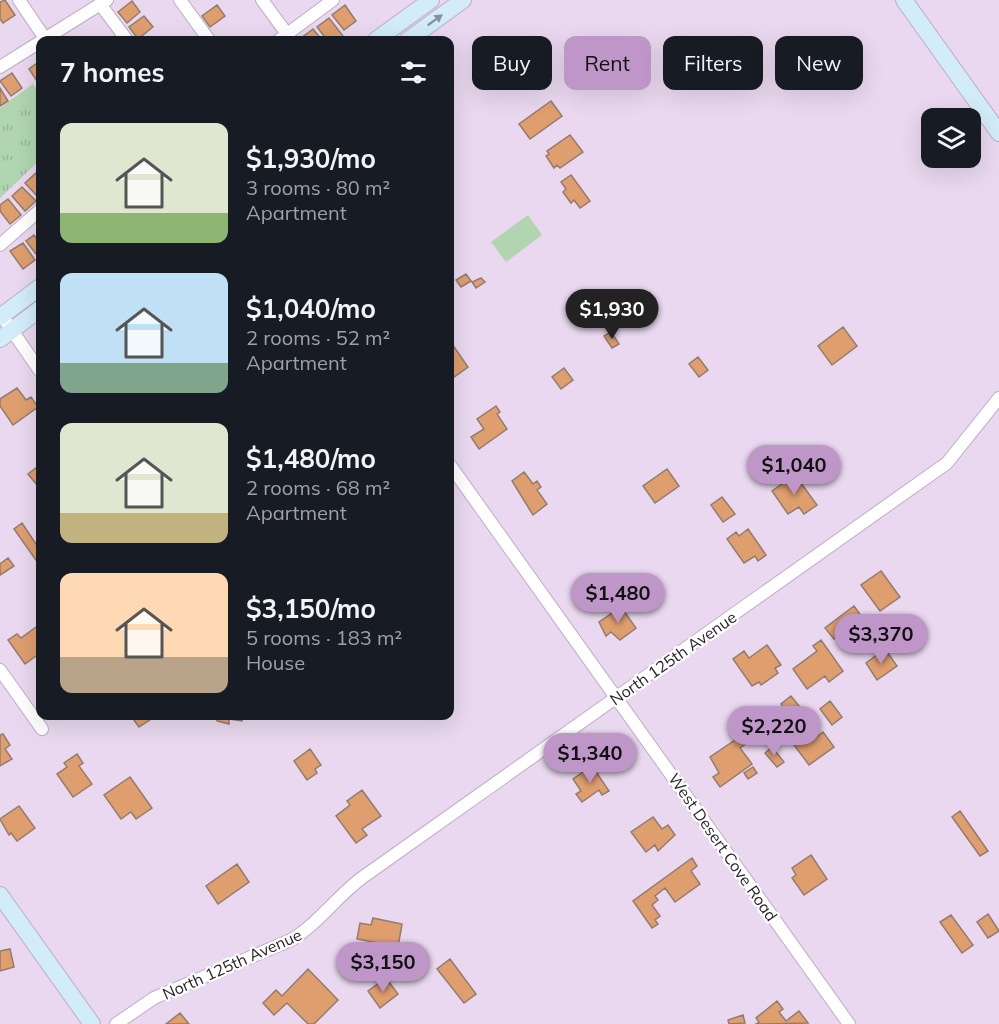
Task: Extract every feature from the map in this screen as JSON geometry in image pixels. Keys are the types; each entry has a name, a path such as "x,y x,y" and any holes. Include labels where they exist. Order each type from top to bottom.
{"main road":[{"path":"382,36 431,0"},
{"path":"414,36 463,0"},
{"path":"904,0 999,133"},
{"path":"1,317 36,290"},
{"path":"6,334 36,312"},
{"path":"0,895 92,1024"}],"street":[{"path":"20,0 41,36"},
{"path":"180,0 206,36"},
{"path":"262,0 282,36"},
{"path":"284,36 333,0"},
{"path":"52,36 104,2 125,36"},
{"path":"0,67 36,46"},
{"path":"0,245 36,214"},
{"path":"1,317 6,334 36,367"},
{"name":"North 125th Avenue","path":"116,1024 154,998 291,940 307,930 347,889 947,463 999,398"},
{"name":"West Desert Cove Road","path":"454,471 849,1024"},
{"path":"0,670 42,729"}],"green space":[{"path":"33,84 36,88 36,164 0,198 0,108"},
{"path":"528,215 542,235 506,262 491,242"}],"building":[{"path":"5,0 15,15 3,23 0,19 0,2"},
{"path":"132,1 140,12 127,23 118,12"},
{"path":"217,5 225,16 210,27 202,16"},
{"path":"345,5 356,21 344,30 332,15"},
{"path":"144,16 153,27 142,36 136,36 129,27"},
{"path":"329,18 343,36 324,36 317,27"},
{"path":"313,29 319,36 304,36"},
{"path":"36,64 36,80 29,69"},
{"path":"12,73 22,88 11,96 0,81"},
{"path":"0,88 8,101 0,106"},
{"path":"551,101 562,116 530,139 519,124"},
{"path":"570,135 583,152 560,168 557,165 554,168 546,156 549,154 547,151"},
{"path":"36,173 36,195 25,183"},
{"path":"571,175 590,201 580,208 574,200 571,203 563,192 566,189 561,182"},
{"path":"22,187 36,201 25,211 12,196"},
{"path":"8,199 21,215 10,224 0,211 0,205"},
{"path":"34,235 36,254 26,241"},
{"path":"23,243 35,260 23,269 10,251"},
{"path":"466,274 471,281 461,287 456,280"},
{"path":"481,278 485,282 476,288 472,282"},
{"path":"581,297 586,304 578,308 574,302"},
{"path":"843,327 857,346 832,365 818,346"},
{"path":"611,332 619,344 612,348 604,336"},
{"path":"454,347 468,367 454,377"},
{"path":"698,357 708,370 699,377 689,364"},
{"path":"564,368 573,380 561,389 552,377"},
{"path":"17,388 26,400 31,397 36,408 13,425 0,406 0,399"},
{"path":"496,406 500,412 497,414 507,429 479,449 471,437 484,429 477,419"},
{"path":"36,468 36,484 28,474"},
{"path":"667,469 679,486 655,503 643,486"},
{"path":"524,472 533,484 537,481 541,487 537,490 547,504 533,515 512,481"},
{"path":"795,475 817,505 804,514 799,507 788,514 772,491"},
{"path":"722,497 735,514 723,522 711,505"},
{"path":"22,523 36,544 36,560 14,529"},
{"path":"748,529 766,555 758,561 755,556 744,563 727,539 736,532 739,536"},
{"path":"8,558 14,566 0,575 0,564"},
{"path":"881,571 900,597 880,611 861,585"},
{"path":"608,596 611,600 598,610 595,606"},
{"path":"854,606 867,624 855,633 850,627 834,639 825,628"},
{"path":"621,607 636,628 620,640 611,632 606,636 599,622"},
{"path":"36,627 36,656 25,664 8,640 17,634 21,638"},
{"path":"821,640 843,671 829,682 825,676 807,689 793,669 817,651 813,646"},
{"path":"767,645 781,665 775,668 778,673 761,685 759,682 752,686 733,659 744,651 749,658"},
{"path":"885,649 897,666 877,680 866,663"},
{"path":"791,696 799,706 789,715 781,704"},
{"path":"830,701 842,717 832,725 820,709"},
{"path":"134,720 150,720 139,727"},
{"path":"229,720 229,724 217,721"},
{"path":"823,732 834,747 809,765 794,745 807,735 811,741"},
{"path":"3,734 10,745 5,749 12,759 0,766 0,735"},
{"path":"741,736 746,744 740,748 752,764 720,787 713,777 719,773 710,757"},
{"path":"772,747 784,762 777,767 765,753"},
{"path":"310,749 321,765 315,769 317,773 307,780 294,761"},
{"path":"591,749 600,762 594,767 584,754"},
{"path":"77,754 83,763 79,766 92,784 73,797 57,774 67,767 64,763"},
{"path":"592,766 609,791 602,795 599,790 582,802 576,794 581,791 573,779"},
{"path":"753,767 757,773 748,779 744,773"},
{"path":"130,777 152,808 136,819 131,812 121,819 104,795"},
{"path":"362,790 381,816 362,829 367,835 356,843 336,816 350,805 347,801"},
{"path":"19,806 35,828 17,841 11,833 9,835 0,819"},
{"path":"960,811 988,851 980,856 952,817"},
{"path":"653,817 662,829 668,825 675,835 658,851 655,845 646,852 631,832"},
{"path":"811,855 827,879 804,895 792,878 796,875 792,868"},
{"path":"692,858 697,866 691,871 700,884 675,902 665,888 655,896 658,900 652,905 660,916 655,920 658,924 652,928 633,901"},
{"path":"237,864 249,882 218,904 206,886"},
{"path":"988,914 999,931 988,938 977,922"},
{"path":"951,915 973,945 962,953 940,922"},
{"path":"373,918 402,924 398,947 357,939 360,923 371,925"},
{"path":"10,949 14,967 0,971 0,951"},
{"path":"450,959 476,994 464,1003 437,969"},
{"path":"308,969 338,1000 314,1024 308,1024 287,1003 274,1015 263,1003 276,990 282,996"},
{"path":"386,978 398,994 380,1008 368,991"},
{"path":"777,1001 783,1009 779,1012 786,1021 799,1011 808,1023 756,1024 759,1022 756,1018"},
{"path":"180,1013 189,1024 166,1024"},
{"path":"743,1015 745,1023 729,1024 728,1020"}]}
